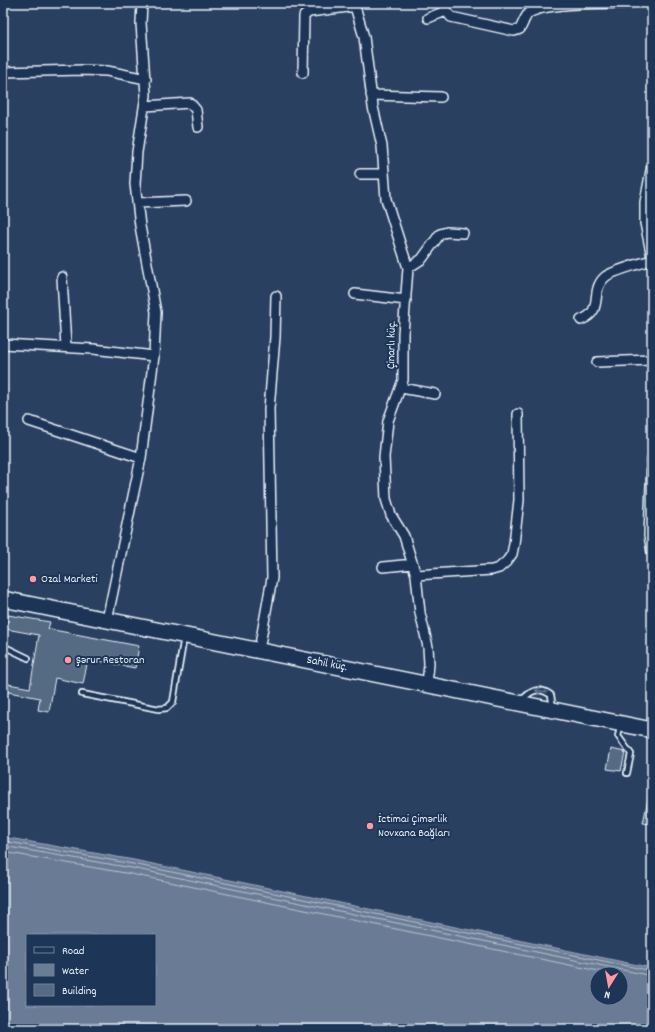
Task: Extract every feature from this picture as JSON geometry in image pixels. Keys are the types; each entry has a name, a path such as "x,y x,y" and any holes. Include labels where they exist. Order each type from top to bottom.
{"main road":[{"name":"Sahil küç.","path":"3,599 652,730"}],"street":[{"path":"107,620 141,458 154,356 156,312 137,203 135,170 145,106 146,79 141,23 142,3"},
{"path":"428,18 446,7 451,17 514,31 520,29 527,14 536,10 553,6 630,3"},
{"path":"303,73 304,16 309,12 355,5"},
{"name":"Çinarlı küç.","path":"355,5 364,37 371,95 382,146 386,199 408,268 403,334 404,368 401,388 390,412 384,457 386,499 391,515 404,536 416,576 420,613 428,647 429,664 427,684"},
{"path":"3,72 101,70 146,79"},
{"path":"371,95 441,97"},
{"path":"145,106 190,103 196,110 198,127"},
{"path":"652,165 645,202 645,223 652,257"},
{"path":"360,174 384,174"},
{"path":"137,203 186,201"},
{"path":"408,268 422,259 440,234 463,233"},
{"path":"581,320 590,317 594,311 599,284 606,276 652,260"},
{"path":"62,277 66,347"},
{"path":"355,294 406,300"},
{"path":"259,650 272,578 269,409 275,337 276,296"},
{"path":"3,344 66,347 154,356"},
{"path":"597,362 652,360"},
{"path":"401,388 435,394"},
{"path":"416,576 492,570 499,568 512,554 518,500 518,414"},
{"path":"29,421 141,458"},
{"path":"652,458 649,536 652,552"},
{"path":"383,567 413,564"}],"lane":[{"path":"82,694 159,709 167,708 173,702 184,635"},
{"path":"3,646 28,658"},
{"path":"621,723 618,736 631,754 627,774"}],"water":[{"path":"3,837 134,860 652,968 652,1029 3,1029"}],"building":[{"path":"8,615 50,622 48,629 139,646 135,668 88,659 83,684 55,678 49,712 38,710 40,698 3,691 3,683 30,688 39,635 6,629"},
{"path":"611,749 625,752 621,771 607,769"},
{"path":"649,794 652,794 650,824 643,823"}],"place":[{"name":"Ozal Marketi","path":"33,579"},
{"name":"Şərur Restoran","path":"68,660"},
{"name":"İctimai Çimərlik Novxana Bağları","path":"370,826"}]}
